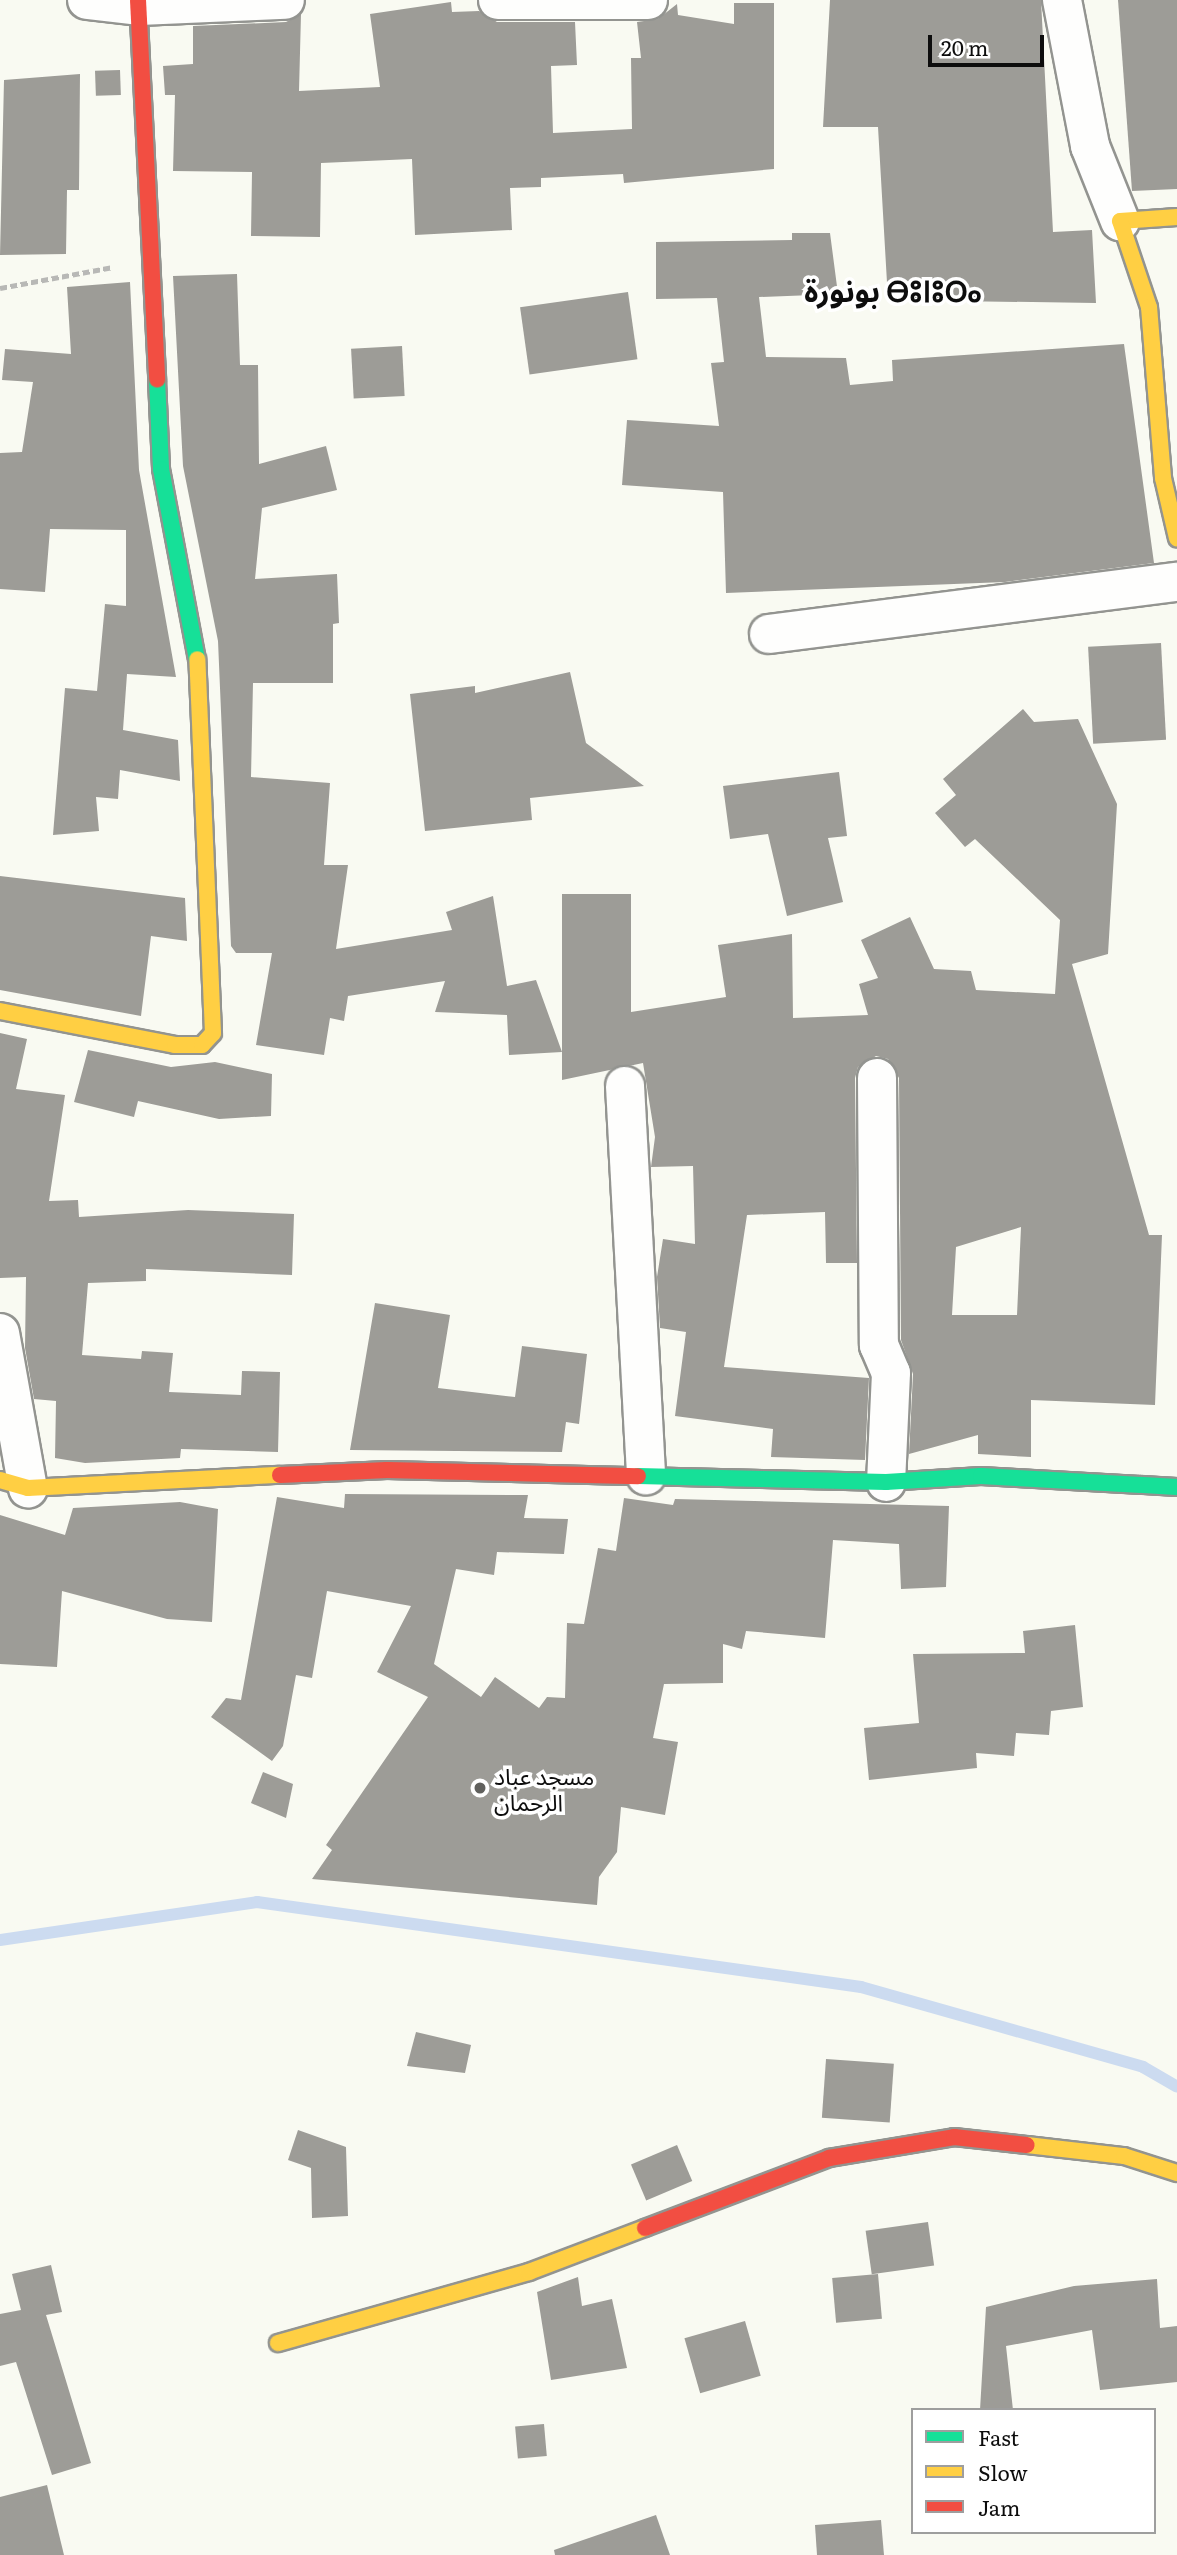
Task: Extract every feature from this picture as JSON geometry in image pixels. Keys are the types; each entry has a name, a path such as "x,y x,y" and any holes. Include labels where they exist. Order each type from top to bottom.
{"street":[{"path":"87,0 138,3 285,0"},
{"path":"498,0 648,0"},
{"path":"1062,0 1090,146 1120,221 1149,307 1163,478 1177,538"},
{"path":"0,1012 175,1045 202,1045 213,1033 196,642 161,469 138,3"},
{"path":"1120,221 1177,217"},
{"path":"768,634 1177,582"},
{"path":"877,1078 878,1345 891,1373 886,1482"},
{"path":"625,1086 646,1475"},
{"path":"0,1333 14,1484 387,1470 886,1482 981,1476 1177,1487"},
{"path":"278,2343 529,2272 829,2158 954,2137 1124,2156 1177,2174"}],"path":[{"path":"0,288 102,268 152,265"}],"building":[{"path":"830,0 1041,0 1053,232 1092,230 1096,303 888,300 878,127 823,127"},
{"path":"1118,0 1177,0 1177,189 1132,191"},
{"path":"451,2 452,12 479,11 497,22 575,22 577,65 551,66 553,133 632,129 631,58 641,58 637,22 658,19 677,4 678,15 734,24 734,3 774,3 774,169 624,183 623,174 541,178 541,187 510,188 512,230 415,235 412,159 321,163 320,237 251,236 252,172 173,171 175,95 165,95 163,66 193,64 193,26 286,22 301,14 299,91 380,87 370,14"},
{"path":"120,70 121,95 96,96 95,71"},
{"path":"80,74 79,190 67,190 66,254 0,255 4,80"},
{"path":"792,233 830,233 838,294 759,297 766,357 846,358 850,385 893,381 892,360 1124,344 1154,563 1005,582 726,593 723,492 622,485 627,420 719,426 711,363 724,362 717,298 656,299 656,242 792,240"},
{"path":"237,274 240,365 258,365 259,464 326,446 337,490 262,508 255,579 337,574 339,623 333,624 333,683 253,683 251,777 330,783 324,865 348,865 336,949 452,930 446,912 493,896 507,986 536,980 562,1052 509,1055 507,1015 435,1012 445,981 348,996 344,1021 330,1018 324,1055 256,1045 272,953 236,953 231,946 218,641 183,466 173,276"},
{"path":"130,282 139,470 176,677 127,674 123,730 178,740 180,781 120,770 118,799 96,797 99,831 53,835 65,688 97,691 105,604 126,606 126,530 50,529 45,592 0,589 0,453 22,452 33,382 2,380 5,349 71,354 67,287"},
{"path":"628,292 637,359 530,375 520,307"},
{"path":"402,346 405,396 354,399 351,349"},
{"path":"1161,643 1166,740 1093,744 1088,647"},
{"path":"570,672 586,743 644,786 530,798 532,820 425,831 410,694 475,686 475,693"},
{"path":"1023,709 1034,722 1078,719 1117,804 1108,954 1072,964 1149,1235 1162,1235 1155,1405 1031,1400 1031,1457 978,1454 978,1435 909,1454 913,1374 901,1340 899,1078 888,1059 876,1056 858,1067 855,1078 857,1263 826,1263 825,1212 747,1215 724,1367 869,1378 865,1460 771,1457 773,1429 675,1416 686,1332 660,1328 657,1277 663,1239 695,1244 693,1166 651,1167 655,1137 643,1063 562,1080 562,894 631,894 631,1012 726,997 718,945 792,934 793,1018 868,1015 859,984 878,978 861,940 910,917 934,969 971,971 976,990 1055,994 1060,920 975,839 965,847 935,813 956,795 943,779","holes":["1021,1227 1017,1315 952,1315 956,1247"]},
{"path":"839,772 847,836 828,838 843,902 787,916 768,834 730,839 723,786"},
{"path":"0,876 185,898 187,941 151,936 141,1016 0,990"},
{"path":"0,1033 27,1039 16,1089 65,1095 49,1201 78,1200 79,1217 188,1210 294,1214 292,1275 146,1269 146,1281 88,1283 82,1355 141,1359 142,1351 173,1353 169,1392 241,1395 242,1371 280,1372 278,1452 181,1449 180,1458 85,1463 55,1458 56,1401 34,1399 25,1348 26,1277 0,1278"},
{"path":"88,1050 171,1067 215,1062 272,1074 271,1116 219,1119 138,1101 134,1117 74,1102"},
{"path":"375,1303 450,1315 438,1388 515,1397 522,1346 587,1354 579,1424 566,1422 562,1452 350,1450"},
{"path":"345,1494 528,1495 524,1518 568,1519 564,1554 497,1552 494,1575 456,1569 434,1664 481,1697 495,1677 539,1708 547,1697 565,1698 567,1623 584,1624 598,1548 616,1551 624,1498 673,1505 675,1499 949,1506 946,1587 901,1589 899,1544 833,1540 825,1638 746,1631 742,1649 723,1644 723,1683 664,1684 653,1738 678,1742 665,1815 621,1807 617,1852 599,1877 597,1905 312,1879 332,1850 326,1845 428,1697 377,1672 411,1606 327,1591 312,1678 296,1675 283,1746 272,1761 211,1717 226,1698 241,1700 277,1497 344,1508"},
{"path":"180,1502 218,1509 212,1622 167,1619 62,1591 57,1667 0,1664 0,1515 65,1535 73,1508"},
{"path":"1075,1625 1083,1707 1051,1711 1049,1735 1016,1733 1014,1756 976,1753 977,1768 869,1780 864,1728 919,1723 913,1654 1025,1653 1023,1631"},
{"path":"263,1772 293,1784 286,1818 251,1803"},
{"path":"416,2032 471,2045 465,2073 407,2066"},
{"path":"826,2059 894,2064 890,2123 822,2118"},
{"path":"298,2130 346,2147 348,2216 312,2218 311,2168 288,2160"},
{"path":"677,2145 692,2181 646,2200 631,2165"},
{"path":"928,2222 934,2266 872,2274 866,2231"},
{"path":"51,2265 62,2312 46,2315 91,2463 52,2475 16,2362 0,2366 0,2314 21,2310 12,2274"},
{"path":"878,2274 882,2319 836,2323 832,2278"},
{"path":"578,2277 582,2306 612,2299 627,2368 551,2380 537,2292"},
{"path":"1157,2279 1160,2328 1177,2326 1177,2382 1100,2390 1092,2330 1006,2346 1013,2408 980,2408 986,2307 1074,2286"},
{"path":"745,2321 761,2376 700,2393 684,2338"},
{"path":"544,2424 547,2456 518,2458 515,2427"},
{"path":"47,2485 64,2555 0,2555 0,2497"},
{"path":"656,2515 670,2555 555,2555 554,2550"},
{"path":"881,2520 884,2555 817,2555 815,2525"}],"waterway":[{"path":"0,1940 257,1902 861,1987 1143,2067 1177,2087"}],"traffic: fast":[{"path":"157,380 161,469 197,659"},
{"path":"638,1476 886,1482 981,1476 1177,1487"}],"traffic: slow":[{"path":"1177,217 1120,221 1149,307 1163,478 1177,538"},
{"path":"0,1011 175,1045 202,1045 213,1033 197,659"},
{"path":"0,1480 28,1488 280,1475"},
{"path":"1027,2145 1124,2156 1177,2173"},
{"path":"278,2343 529,2272 645,2228"}],"traffic: jam":[{"path":"138,0 157,380"},
{"path":"280,1475 387,1470 638,1476"},
{"path":"645,2228 829,2158 954,2137 1027,2145"}],"place":[{"name":"مسجد عباد الرحمان","path":"480,1788"}],"district":[{"name":"بونورة ⴱⵓⵏⵓⵔⴰ","path":"893,289"}]}
